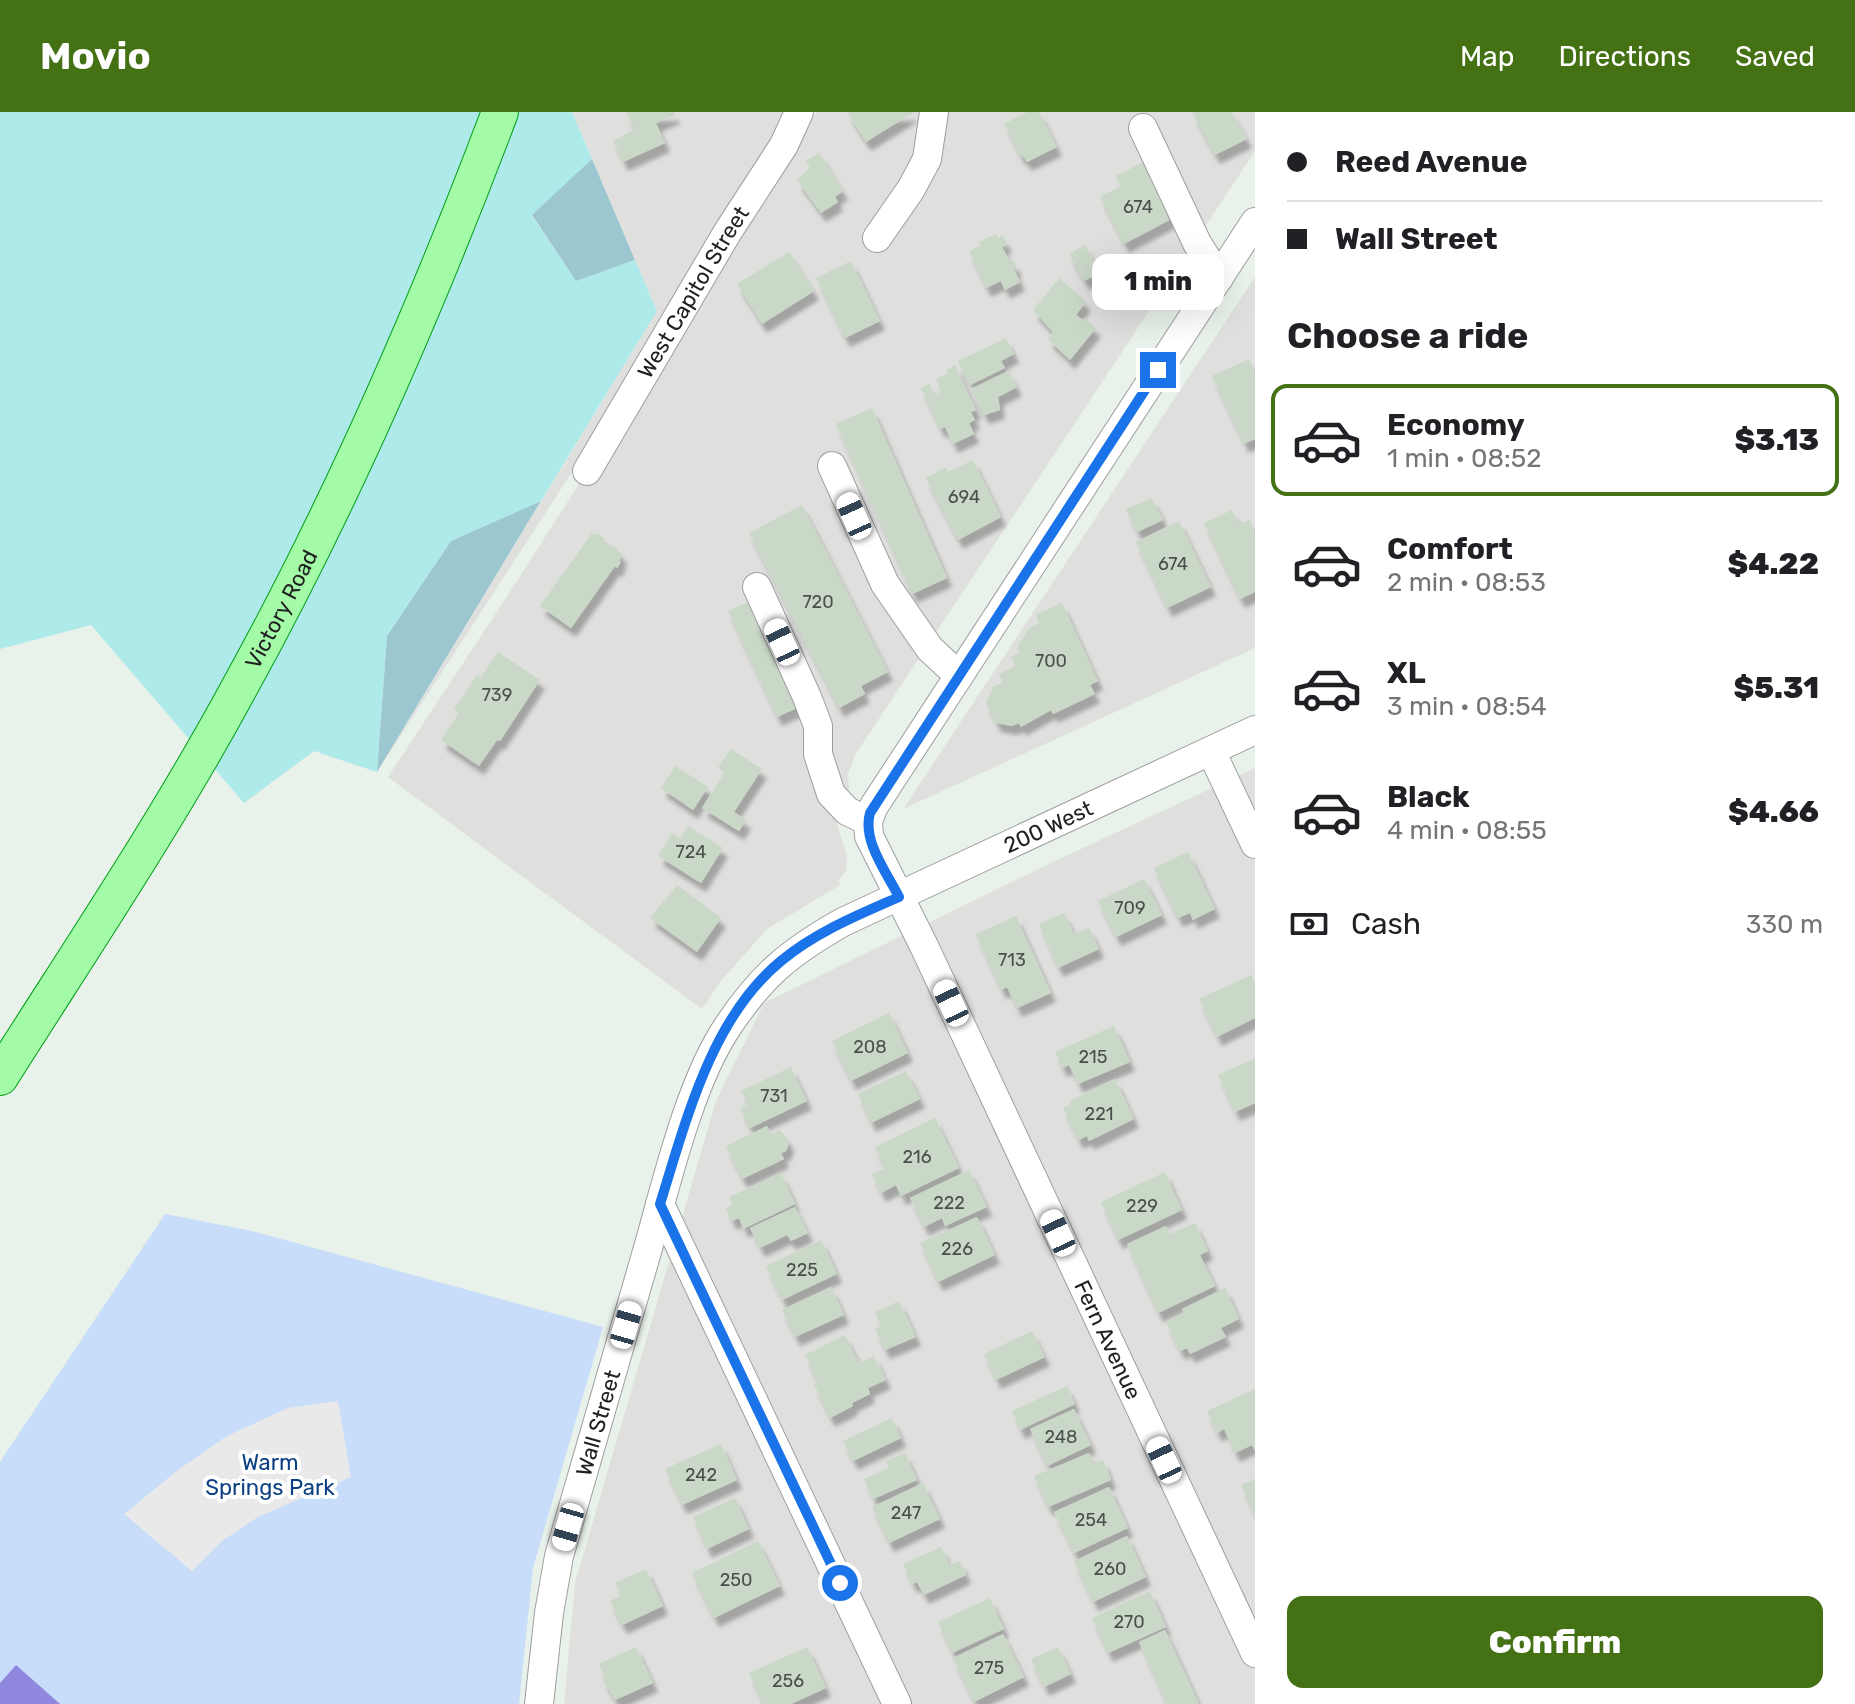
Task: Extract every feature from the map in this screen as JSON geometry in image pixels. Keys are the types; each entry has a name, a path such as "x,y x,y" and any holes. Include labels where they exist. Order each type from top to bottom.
{"main road":[{"name":"Victory Road","path":"0,1077 201,756 301,573 396,372 500,112"}],"street":[{"name":"West Capitol Street","path":"587,471 727,233 784,145 799,112"},
{"path":"877,238 911,189 927,159 934,112"},
{"path":"1143,128 1197,243 1219,278"},
{"path":"899,897 875,850 868,821 874,806 1255,222"},
{"path":"832,466 885,584 930,649 958,675"},
{"path":"757,587 818,726 818,754 831,794 847,811 868,821"},
{"name":"200 West","path":"843,922 1255,730"},
{"path":"1211,751 1255,844"},
{"name":"Fern Avenue","path":"899,897 1255,1653"},
{"name":"Wall Street","path":"539,1704 559,1556 692,1101 725,1029 753,990 779,962 843,922"},
{"path":"660,1204 897,1704"}],"shaded area":[{"path":"0,112 572,112 592,159 532,216 576,281 635,260 657,311 541,501 451,541 387,636 377,772 314,751 244,803 91,625 0,649"},
{"path":"572,112 806,112 377,772 657,311"},
{"path":"817,112 1255,112 1255,151 855,755 848,774 849,794 838,813 837,824 847,856 846,871 838,881 840,885 767,929 720,982 702,1009 388,777"},
{"path":"592,159 635,260 576,281 532,215"},
{"path":"1255,277 1255,648 905,808 905,806"},
{"path":"541,501 377,772 387,636 451,541"},
{"path":"1255,768 1255,1704 564,1704 575,1583 716,1101 764,1003 1053,862"},
{"path":"338,1401 351,1477 258,1517 222,1541 192,1571 124,1514 178,1470 227,1436 288,1408"},
{"path":"16,1665 60,1704 0,1704 0,1683"}],"green space":[{"name":"Warm Springs Park","path":"165,1214 252,1231 603,1327 533,1568 519,1704 0,1704 0,1462"}],"building":[{"path":"626,112 674,112 675,115 656,123 665,143 623,162 613,141 635,129"},
{"path":"847,112 914,112 866,142"},
{"path":"1027,112 1039,112 1057,147 1027,162 1021,157 1004,124"},
{"path":"1192,112 1231,112 1247,139 1215,155"},
{"path":"819,153 843,191 835,197 838,202 821,213 797,180 810,168 806,161"},
{"path":"1147,160 1177,216 1124,244 1100,197 1121,186 1116,176"},
{"path":"996,234 998,238 1003,236 1007,244 1002,247 1011,263 1014,261 1020,282 1005,290 1001,281 986,288 969,251"},
{"path":"1085,245 1100,273 1084,281 1069,254"},
{"path":"789,252 814,291 762,324 737,284"},
{"path":"851,261 880,321 845,338 816,278"},
{"path":"1059,278 1086,302 1076,315 1096,328 1070,360 1048,339 1053,332 1033,310"},
{"path":"1006,338 1014,354 1001,361 1005,368 970,385 958,361"},
{"path":"1249,359 1255,373 1255,439 1244,444 1212,376"},
{"path":"955,365 976,410 971,412 975,420 969,423 974,434 953,444 945,427 940,429 921,388 929,384 934,395 941,392 936,379"},
{"path":"1008,371 1017,387 998,397 1000,410 984,415 971,389"},
{"path":"872,408 947,578 912,594 836,424"},
{"path":"973,460 1001,517 958,540 926,478 946,467 948,472"},
{"path":"1152,498 1163,520 1137,532 1126,509"},
{"path":"802,505 888,672 861,686 865,694 839,708 749,533"},
{"path":"1232,510 1239,524 1249,520 1255,533 1255,592 1240,599 1204,523"},
{"path":"1179,521 1211,587 1167,608 1136,542"},
{"path":"592,533 597,533 623,555 617,568 615,566 571,628 540,606"},
{"path":"748,602 797,708 777,717 728,611"},
{"path":"1062,603 1098,681 1090,685 1095,694 1053,714 1051,710 1021,727 1019,723 1012,726 996,723 986,703 993,687 1003,682 999,674 1016,666 1011,657 1019,653 1017,648 1028,629 1039,623 1036,615"},
{"path":"498,652 540,680 500,741 497,740 479,766 441,740 459,713 454,709 477,675 481,677"},
{"path":"731,749 762,769 734,812 746,820 739,831 702,808 725,772 718,768"},
{"path":"675,766 708,787 693,810 661,788"},
{"path":"688,826 723,848 701,883 658,856 672,833 680,838"},
{"path":"1188,852 1215,909 1193,920 1190,913 1178,918 1154,868"},
{"path":"1144,879 1162,915 1116,937 1098,901"},
{"path":"677,885 721,918 697,952 650,918"},
{"path":"1064,913 1074,934 1089,928 1099,949 1058,968 1039,924"},
{"path":"1016,916 1051,993 1017,1008 1007,987 1001,990 976,934"},
{"path":"1251,975 1255,983 1255,1018 1217,1037 1199,999"},
{"path":"889,1013 908,1053 851,1081 832,1041"},
{"path":"1114,1026 1130,1062 1078,1084 1069,1065 1062,1068 1055,1052"},
{"path":"1255,1058 1255,1103 1235,1112 1218,1075"},
{"path":"791,1067 807,1101 750,1128 740,1109 748,1105 741,1091"},
{"path":"906,1071 920,1099 871,1123 858,1094"},
{"path":"1115,1079 1134,1119 1089,1141 1087,1136 1078,1140 1063,1108 1071,1104 1069,1101"},
{"path":"935,1118 959,1168 901,1196 896,1185 881,1193 872,1174 885,1168 875,1147"},
{"path":"767,1126 771,1134 779,1130 785,1135 789,1143 786,1151 781,1153 784,1159 742,1179 726,1146"},
{"path":"969,1170 987,1207 945,1226 942,1218 924,1227 910,1198"},
{"path":"1165,1172 1182,1210 1118,1240 1101,1202"},
{"path":"781,1173 795,1204 743,1229 739,1218 732,1221 726,1209 733,1205 729,1197"},
{"path":"795,1207 808,1233 791,1241 787,1235 760,1248 750,1228"},
{"path":"977,1217 995,1255 938,1282 920,1243"},
{"path":"1195,1223 1208,1251 1200,1255 1215,1286 1158,1313 1127,1244 1166,1226 1170,1234"},
{"path":"821,1240 837,1274 782,1300 766,1266"},
{"path":"831,1287 844,1315 795,1337 782,1310"},
{"path":"1225,1288 1239,1319 1221,1328 1226,1337 1190,1354 1187,1348 1180,1351 1166,1322 1184,1313 1182,1309"},
{"path":"899,1301 916,1337 885,1350 875,1329 881,1326 875,1312"},
{"path":"1032,1331 1045,1357 996,1380 984,1354"},
{"path":"845,1335 859,1363 874,1356 886,1380 868,1388 870,1394 830,1418 805,1355"},
{"path":"1067,1386 1075,1404 1020,1430 1012,1411"},
{"path":"1255,1389 1255,1451 1252,1445 1235,1453 1224,1429 1217,1433 1207,1411"},
{"path":"1074,1409 1091,1445 1047,1466 1030,1429"},
{"path":"892,1418 901,1438 853,1461 843,1441"},
{"path":"721,1444 737,1480 682,1505 665,1469"},
{"path":"905,1453 917,1480 873,1499 864,1479 889,1468 886,1461"},
{"path":"1089,1453 1094,1464 1103,1460 1111,1480 1048,1507 1034,1476"},
{"path":"1255,1479 1255,1515 1241,1485"},
{"path":"923,1483 940,1519 889,1543 872,1507"},
{"path":"1109,1487 1128,1528 1074,1553 1054,1512"},
{"path":"735,1498 749,1529 707,1549 693,1517"},
{"path":"1127,1536 1146,1577 1093,1602 1074,1561"},
{"path":"758,1541 780,1586 714,1618 692,1573"},
{"path":"941,1547 950,1565 960,1561 966,1575 924,1595 917,1582 912,1584 903,1564"},
{"path":"646,1569 663,1606 622,1625 610,1601 621,1596 615,1583"},
{"path":"1150,1591 1166,1627 1108,1653 1092,1618"},
{"path":"990,1598 1004,1629 952,1653 938,1622"},
{"path":"1165,1630 1199,1704 1167,1704 1139,1642"},
{"path":"1003,1634 1024,1677 974,1702 953,1658"},
{"path":"636,1647 653,1683 615,1700 603,1680 605,1678 599,1664"},
{"path":"807,1647 826,1688 791,1704 763,1704 749,1673"},
{"path":"1058,1647 1071,1674 1044,1687 1031,1659"}],"route":[{"path":"840,1583 660,1204 692,1101 710,1058 725,1029 753,990 779,962 807,942 899,897 869,836 870,813 1158,370"}]}
